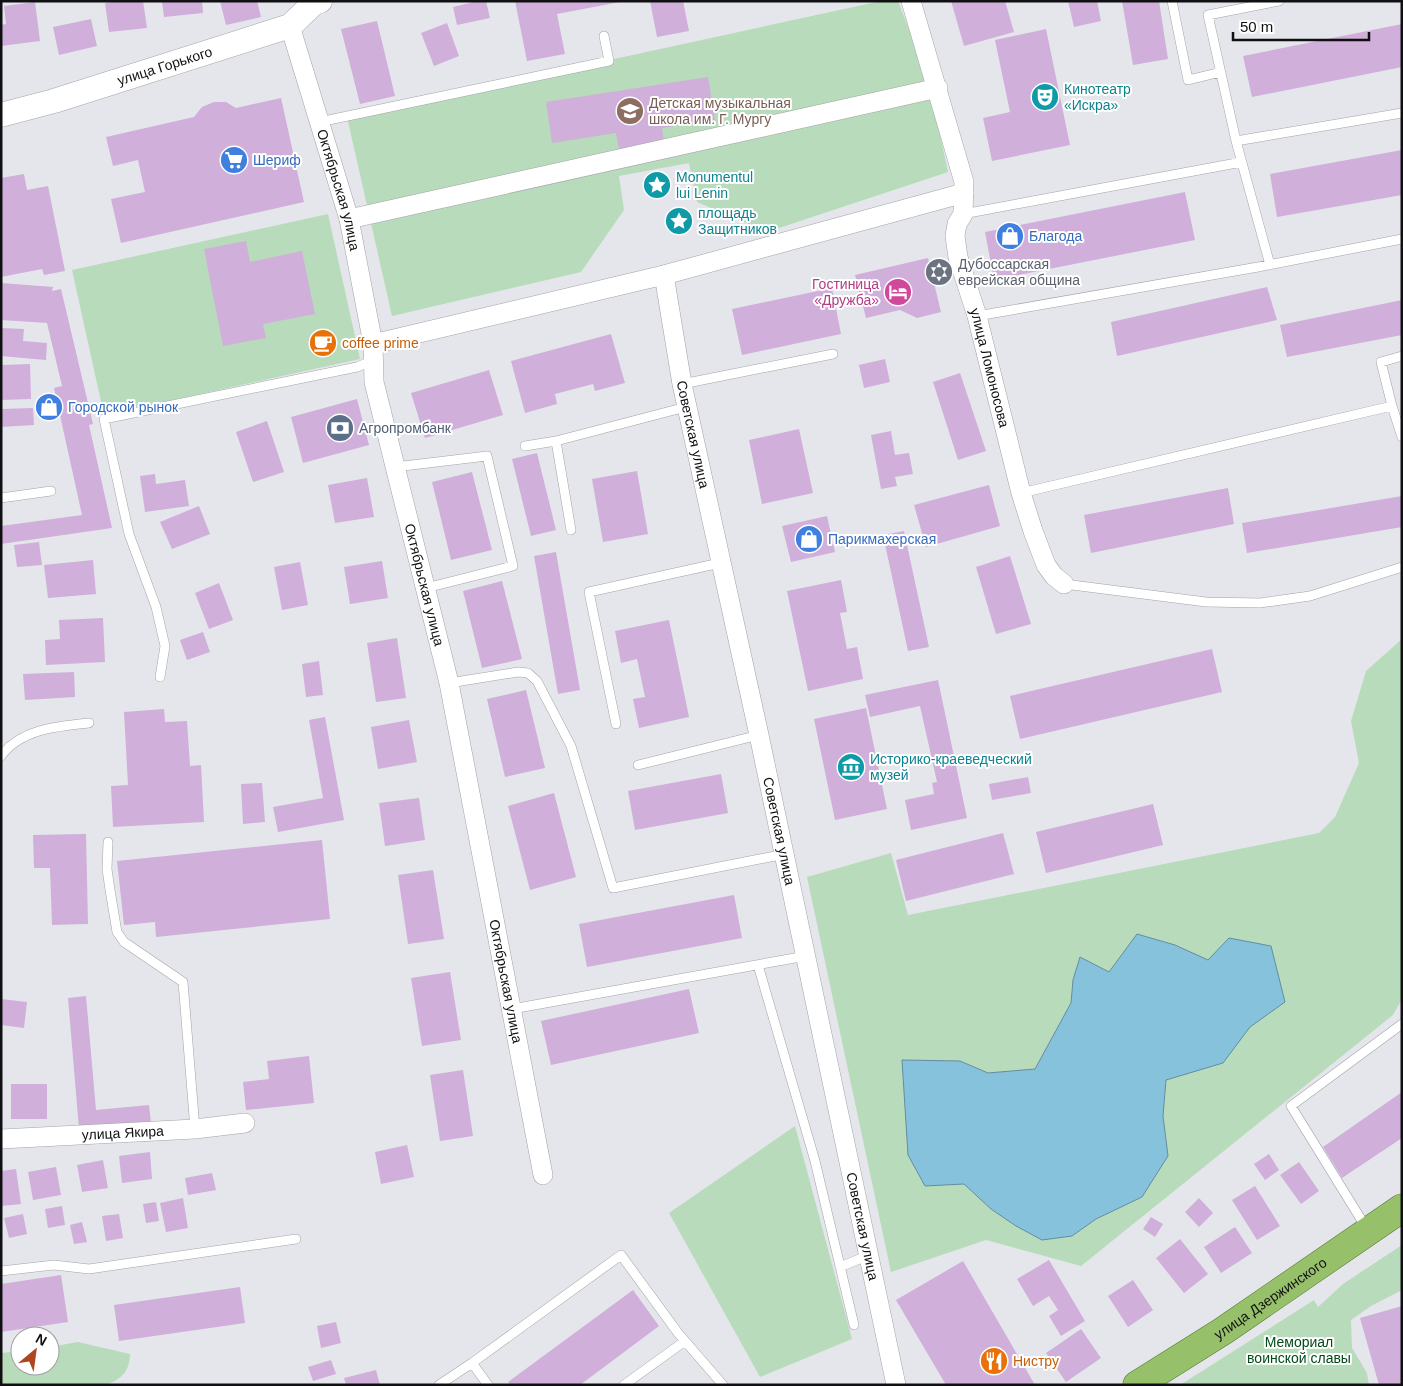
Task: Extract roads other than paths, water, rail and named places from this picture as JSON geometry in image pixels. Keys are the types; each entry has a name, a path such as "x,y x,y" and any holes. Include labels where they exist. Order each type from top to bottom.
{"highway":[{"name":"улица Дзержинского","path":"1137,1385 1223,1331 1402,1208"}],"street":[{"name":"Октябрьская улица","path":"288,1 290,26 349,219 374,352 374,382 449,683 543,1175"},
{"name":"улица Горького","path":"1,115 54,101 290,26 314,4 320,1"},
{"name":"улица Ломоносова","path":"911,1 964,182 963,214 957,224 955,236 958,257 976,316 1021,492 1033,531 1046,565 1054,576 1064,584"},
{"path":"349,219 938,88"},
{"path":"374,352 964,193"},
{"name":"Советская улица","path":"664,275 686,407 785,854 896,1385"},
{"name":"улица Якира","path":"1,1139 195,1129 245,1123"}],"lane":[{"path":"1172,1 1188,80 1221,72"},
{"path":"1270,265 1236,141 1208,15 1280,1"},
{"path":"319,122 609,61 604,36"},
{"path":"1236,141 1402,113"},
{"path":"963,214 1242,162"},
{"path":"976,316 1270,265 1402,239"},
{"path":"160,677 165,646 156,607 129,534 104,419 357,367 374,352"},
{"path":"682,384 834,354"},
{"path":"1402,356 1381,362 1402,436"},
{"path":"1021,492 1392,406"},
{"path":"525,446 556,441 686,407"},
{"path":"556,441 571,530"},
{"path":"396,467 487,456 513,566 426,588"},
{"path":"1,498 51,491"},
{"path":"616,724 589,592 720,563"},
{"path":"1064,584 1206,602 1260,603 1310,596 1402,567"},
{"path":"449,683 518,672 528,673 537,681 571,746 613,888 785,854"},
{"path":"1,756 8,747 31,733 58,726 89,722"},
{"path":"638,766 759,735"},
{"path":"108,842 107,869 117,932 124,942 183,982 195,1129"},
{"path":"512,1009 806,956"},
{"path":"758,965 815,1161 854,1325"},
{"path":"1368,1231 1291,1106 1402,1024"},
{"path":"1,1271 54,1265 89,1269 296,1239"},
{"path":"439,1385 621,1255 685,1341 723,1385"},
{"path":"840,1267 869,1255"},
{"path":"624,1385 685,1341"},
{"path":"472,1363 488,1385"}],"water":[{"path":"1137,934 1175,945 1208,960 1229,938 1271,946 1285,1002 1250,1027 1223,1063 1166,1080 1163,1116 1168,1156 1142,1197 1096,1219 1072,1236 1042,1240 1016,1226 991,1209 964,1184 925,1186 908,1155 902,1060 960,1061 988,1073 1035,1069 1071,1003 1073,980 1080,957 1109,972"}],"place":[{"name":"Кинотеатр «Искра»","path":"1045,97"},
{"name":"Детская музыкальная школа им. Г. Мургу","path":"630,111"},
{"name":"Шериф","path":"234,160"},
{"name":"Monumentul lui Lenin","path":"657,185"},
{"name":"площадь Защитников","path":"679,221"},
{"name":"Благода","path":"1010,236"},
{"name":"Дубоссарская еврейская община","path":"939,272"},
{"name":"Гостиница «Дружба»","path":"898,292"},
{"name":"coffee prime","path":"323,343"},
{"name":"Городской рынок","path":"49,407"},
{"name":"Агропромбанк","path":"340,428"},
{"name":"Парикмахерская","path":"809,539"},
{"name":"Историко-краеведческий музей","path":"851,767"},
{"name":"Нистру","path":"994,1361"}],"park label":[{"name":"Мемориал воинской славы","path":"1299,1350"}]}
